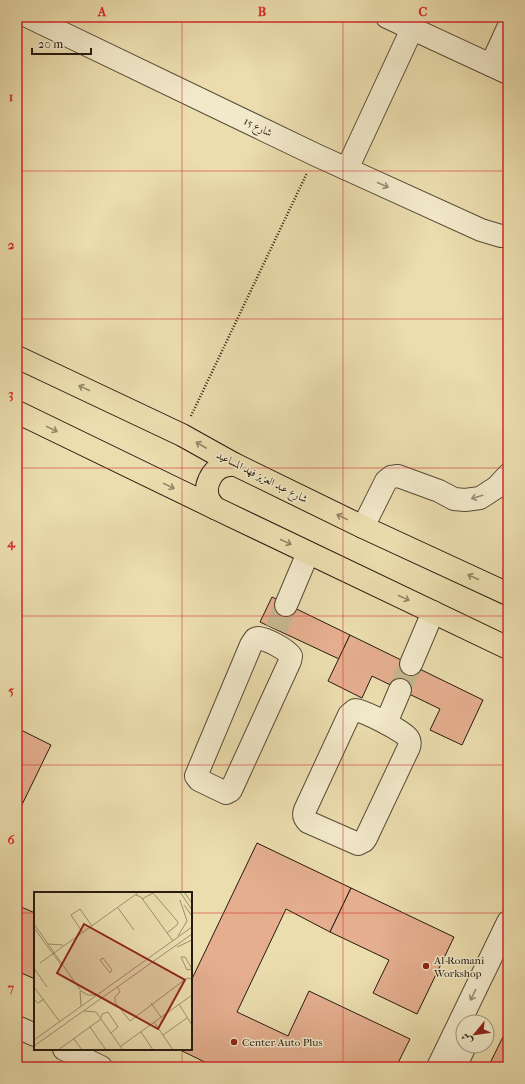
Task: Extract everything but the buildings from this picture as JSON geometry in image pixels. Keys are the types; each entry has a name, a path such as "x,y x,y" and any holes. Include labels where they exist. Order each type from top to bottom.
{"main road":[{"name":"شارع عبد العزيز فهد المساعيد","path":"17,357 182,434 234,464 363,527 508,594"},
{"path":"17,412 508,648"},
{"path":"215,508 209,500 207,490 209,479 215,471 224,466 234,464"}],"street":[{"name":"شارع 15","path":"29,17 316,155 481,230 500,236 508,235"},
{"path":"387,17 499,69 508,28"},
{"path":"347,169 412,29"},
{"path":"363,527 386,481 391,477 398,476 454,499 465,500 480,498 497,488 508,475"},
{"path":"293,608 315,556"},
{"path":"411,664 433,612"},
{"path":"258,638 280,639 291,656 290,661 230,791 226,793 199,780 196,776 251,645 255,639 258,638"},
{"path":"386,723 400,690"},
{"path":"355,710 358,710 386,723 404,734 410,742 364,842 358,844 354,843 308,822 304,817 305,810 349,715 355,710"},
{"path":"438,1067 508,922"},
{"path":"480,1014 508,954"},
{"path":"17,1027 34,1035"},
{"path":"455,1067 461,1054"},
{"path":"71,1057 101,1067"}],"path":[{"path":"182,434 316,155"}],"tunnel":[{"path":"276,629 286,605"},
{"path":"400,690 411,664"}],"place":[{"name":"Al-Romani Workshop","path":"426,966"},
{"name":"Center Auto Plus","path":"234,1042"}]}
